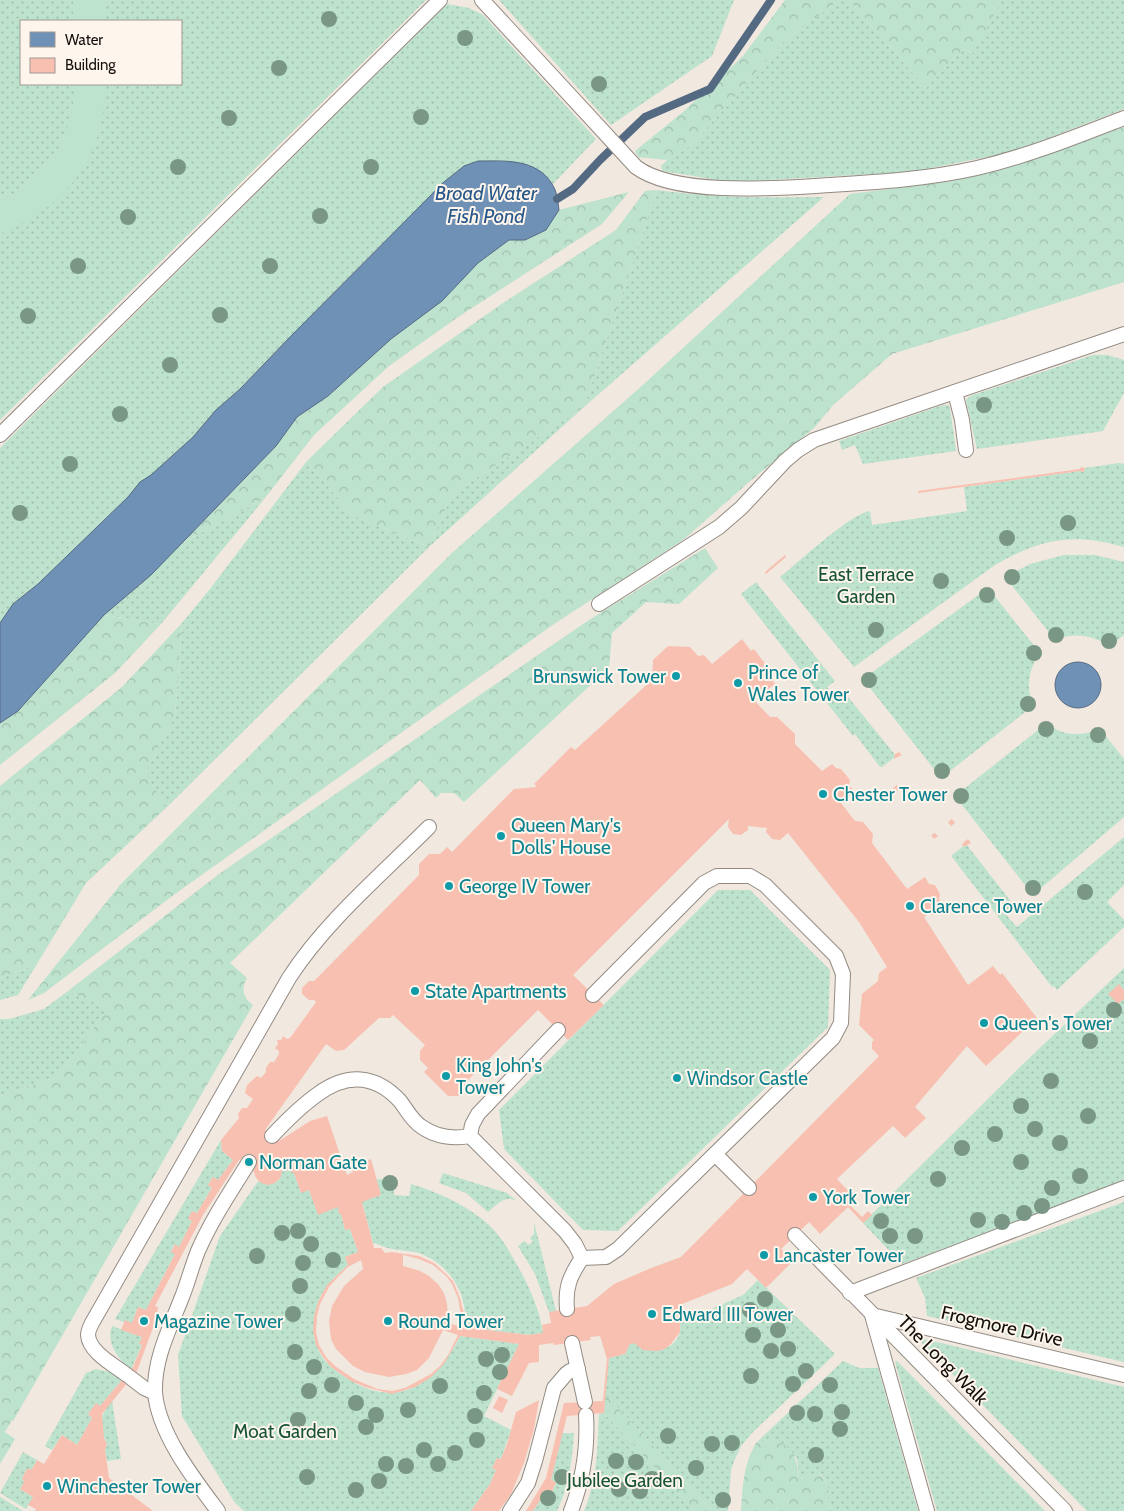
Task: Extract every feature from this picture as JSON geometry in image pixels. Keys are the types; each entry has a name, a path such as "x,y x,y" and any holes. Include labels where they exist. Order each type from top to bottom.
{"lane":[{"path":"0,435 440,0"},
{"path":"482,0 627,158 646,174 663,180 716,188 775,188 885,182 939,175 1019,157 1124,118"},
{"path":"599,604 719,527 741,508 785,461 814,440 1124,334"},
{"path":"1108,340 1124,343"},
{"path":"955,392 962,420 966,450"},
{"path":"155,1392 144,1388 97,1351 90,1343 88,1333 92,1323 289,978 304,955 321,934 429,826"},
{"path":"582,1258 606,1257 618,1249 833,1038 841,1023 843,974 836,956 765,885 750,876 717,876 704,883 593,995"},
{"path":"470,1136 472,1125 478,1114 558,1030"},
{"path":"272,1136 318,1094 348,1079 362,1079 377,1083 389,1090 421,1126 431,1132 458,1138 470,1136"},
{"path":"470,1136 565,1231 575,1244 582,1258"},
{"path":"715,1154 749,1188"},
{"path":"218,1511 177,1453 162,1420 155,1392 157,1367 165,1337 198,1252 221,1206 249,1162"},
{"path":"850,1293 1124,1188"},
{"name":"The Long Walk","path":"795,1235 1065,1511"},
{"path":"567,1309 566,1294 571,1273 582,1258"},
{"path":"872,1315 927,1511"},
{"name":"Frogmore Drive","path":"872,1315 1124,1374"},
{"path":"571,1511 581,1480 585,1454 585,1408 572,1342"},
{"path":"510,1511 528,1483 554,1388 566,1374 578,1369"}],"green space":[{"path":"0,0 426,0 0,420"},
{"path":"73,0 104,0 104,20 73,20"},
{"path":"499,0 734,0 712,56 611,125"},
{"path":"785,0 839,0 782,43 692,145 667,160 638,157 635,151 683,112 743,56"},
{"path":"839,0 849,0 926,88 963,49 972,53 1002,0 1124,0 1124,109 1012,152 911,172 731,182 662,171 661,166 667,160 692,145 782,43"},
{"path":"849,0 1002,0 973,53 963,49 926,88"},
{"path":"447,4 469,8 483,15 596,139 553,184 537,169 478,161 464,166 388,238 240,389 216,410 193,437 151,475 140,482 128,497 38,584 13,604 0,623 0,448"},
{"path":"74,85 105,85 103,110 98,134 90,156 78,176 44,210 24,223 0,234 0,200 17,192 32,181 55,154 69,121 73,103"},
{"path":"1124,127 1124,282 892,354 833,405 814,428 683,540 554,624 175,894 44,993 28,1000 120,885 452,553 644,384 850,194 952,181 1016,165"},
{"path":"657,190 740,197 824,197 584,407"},
{"path":"657,190 584,407 452,494 429,547 352,515 307,461 383,387 503,303 616,230 645,191"},
{"path":"629,192 602,224 458,317 389,366 314,435 265,498 180,544 276,446 297,417 328,396 391,339 444,298 478,263 509,240 525,240 546,230 559,210"},
{"path":"1093,355 1108,355 1124,360 1124,393 1103,431 977,449 966,400 970,396"},
{"path":"943,405 948,405 950,408 956,451 863,464 855,445 842,450 839,441"},
{"path":"584,407 429,547 452,494"},
{"path":"307,461 352,515 429,547 167,807 145,773 175,716 182,623"},
{"name":"East Terrace Garden","path":"1119,463 1124,464 1124,547 1106,542 1073,539 1042,544 1011,556 995,565 854,667 780,577 838,529 861,514 870,511 872,525 967,511 964,487 1084,472 1085,468"},
{"path":"265,498 161,624 104,615 151,575 180,544"},
{"path":"705,548 718,568 679,604 646,602 612,633 609,668 464,802 454,793 441,793 436,798 420,780 230,963 247,978 243,990 247,1000 253,1005 5,1432 15,1439 0,1464 0,1096 59,1076 108,1008 68,991 219,874 586,622"},
{"path":"1064,555 1095,555 1124,562 1124,635 1110,646 1090,637 1076,635 1055,640 1005,577 1030,564"},
{"name":"East Terrace Garden","path":"756,582 835,681 827,687 836,699 844,692 896,756 882,767 880,767 855,734 853,736 741,594"},
{"name":"East Terrace Garden","path":"988,588 1040,653 1029,679 1029,692 1033,706 941,778 863,679"},
{"path":"104,615 161,624 115,673 0,765 0,723 18,711"},
{"path":"182,623 175,716 145,773 167,807 86,883 37,964 0,978 0,786 122,687"},
{"path":"1047,723 1059,731 1072,734 1100,729 1124,759 1124,817 1033,895 955,796"},
{"path":"1124,837 1124,885 1107,902 1124,920 1124,927 1057,990 1054,986 1052,987 952,857 966,844 1016,908 1007,916 1017,927"},
{"path":"718,890 750,890 830,970 828,1027 618,1231 583,1230 504,1149 499,1110"},
{"path":"37,964 18,995 0,1000 0,978"},
{"path":"1124,968 1124,1181 902,1264 863,1223 1022,1065"},
{"path":"68,991 108,1008 59,1076 0,1096 0,1019 9,1019 44,1009"},
{"path":"221,1140 222,1151 233,1160 218,1180 213,1177 208,1185 212,1188 197,1213 192,1211 188,1219 192,1221 179,1247 174,1245 171,1252 175,1254 146,1310 138,1307 132,1323 115,1319"},
{"name":"Moat Garden","path":"282,1166 294,1173 301,1193 309,1190 318,1214 338,1207 345,1230 350,1229 358,1252 345,1257 348,1265 332,1280 321,1295 316,1312 315,1334 318,1348 328,1364 337,1371 365,1388 383,1392 399,1392 414,1387 427,1379 451,1353 460,1336 519,1344 484,1416 511,1430 501,1459 497,1458 492,1468 496,1470 490,1484 471,1511 244,1511 235,1503 182,1416 178,1355 220,1236 259,1180 269,1183 276,1182 281,1176"},
{"path":"443,1173 507,1193 517,1201 512,1199 505,1200 498,1203 488,1212 466,1193 439,1183"},
{"path":"375,1179 394,1180 394,1195 409,1196 411,1184 433,1192 476,1214 494,1230 509,1250 521,1272 535,1302 543,1333 529,1335 465,1327 464,1303 460,1292 455,1282 440,1265 419,1253 392,1249 373,1243 362,1202"},
{"path":"1124,1202 1124,1362 927,1316 925,1298 916,1278"},
{"path":"534,1222 556,1311 549,1312 535,1274 518,1246 525,1241 528,1245 533,1242 530,1238 534,1234"},
{"path":"758,1280 835,1354 751,1434 741,1446 731,1470 728,1511 712,1511 610,1399 605,1397 609,1358 625,1354 630,1344 634,1343 641,1348 649,1350 658,1350 672,1345 680,1332 680,1323 743,1295"},
{"path":"112,1326 142,1337 139,1344 142,1345 131,1370 114,1350 111,1339"},
{"path":"920,1338 1124,1387 1124,1511 1087,1511 919,1340"},
{"path":"843,1361 859,1368 878,1368 918,1511 833,1511 828,1503 828,1485 821,1474 799,1478 797,1458 772,1441 756,1443"},
{"path":"897,1361 1045,1511 937,1511 895,1362"},
{"path":"96,1369 113,1373 123,1379 100,1406 88,1414 92,1418 77,1445 62,1435 52,1450 45,1446 86,1373"},
{"path":"605,1397 610,1399 712,1511 695,1511 604,1413"},
{"path":"112,1401 121,1459 107,1461 105,1450 107,1444 102,1432 101,1421 104,1412"},
{"name":"Jubilee Garden","path":"604,1413 695,1511 584,1511 589,1499 594,1475 599,1414"},
{"path":"562,1433 574,1433 569,1473 561,1502 557,1511 533,1511 547,1490 552,1492 556,1483 551,1480"},
{"path":"772,1441 790,1449 797,1464 799,1478 820,1474 828,1485 828,1503 833,1511 741,1511 744,1476 748,1460 756,1443"},
{"path":"23,1452 37,1460 32,1469 27,1469 22,1478 24,1482 20,1489 33,1497 26,1509 0,1493"},
{"path":"0,1497 23,1511 0,1511"}],"water":[{"name":"Broad Water Fish Pond","path":"478,161 509,161 528,165 537,169 545,176 555,190 559,210 546,230 525,240 509,240 478,263 442,301 391,339 328,396 297,417 276,446 151,575 104,615 18,711 0,723 0,623 13,604 38,584 128,497 140,482 151,475 193,437 216,410 240,389 444,182 464,166"},
{"path":"1073,662 1083,662 1097,672 1101,685 1097,698 1091,704 1083,708 1073,708 1059,698 1055,690 1055,680 1065,666"}],"building":[{"path":"1081,467 1085,468 1084,472 918,493 918,491 1080,469"},
{"path":"785,555 786,557 766,574 765,572"},
{"name":"State Apartments","path":"742,639 751,651 754,649 770,670 767,672 775,684 754,700 770,717 777,717 795,734 795,744 822,771 832,764 836,768 841,769 850,780 849,785 855,792 841,803 855,821 863,822 873,834 872,843 907,889 925,877 929,884 935,885 940,894 939,899 942,905 937,908 937,912 933,915 930,913 924,917 968,985 993,966 1000,975 1002,973 1037,1018 986,1066 967,1046 915,1107 926,1118 905,1138 893,1126 837,1179 856,1199 850,1205 862,1217 868,1211 872,1215 863,1223 848,1207 820,1234 809,1222 781,1249 793,1261 766,1288 747,1269 732,1284 682,1304 683,1307 675,1310 680,1323 680,1332 665,1349 658,1351 643,1350 634,1343 630,1344 625,1354 609,1358 604,1413 567,1416 551,1480 556,1482 552,1492 547,1490 533,1511 526,1511 546,1478 564,1403 603,1401 607,1359 600,1336 590,1337 591,1340 539,1345 539,1362 529,1363 512,1396 497,1389 519,1344 460,1336 444,1364 430,1378 415,1387 392,1394 351,1381 331,1367 323,1357 316,1345 313,1331 314,1316 318,1302 327,1285 348,1265 345,1257 358,1252 350,1229 345,1230 338,1207 318,1215 309,1190 301,1193 294,1173 282,1166 281,1177 275,1183 268,1185 261,1183 256,1178 253,1170 254,1166 244,1158 239,1160 203,1215 155,1306 158,1307 157,1317 137,1371 102,1414 104,1438 107,1444 105,1450 109,1478 153,1511 35,1511 36,1509 28,1505 33,1497 20,1489 24,1482 22,1478 27,1469 32,1469 37,1460 44,1464 62,1435 77,1445 92,1418 88,1414 96,1403 100,1406 133,1367 142,1345 139,1344 142,1337 121,1330 125,1320 132,1323 138,1307 146,1310 175,1254 171,1252 175,1244 179,1247 192,1221 188,1219 192,1211 197,1213 212,1188 208,1185 213,1177 218,1180 233,1160 222,1151 221,1140 239,1118 238,1114 242,1108 247,1108 253,1099 245,1093 247,1085 257,1076 261,1078 270,1062 274,1062 279,1054 279,1051 275,1048 278,1044 277,1040 281,1040 283,1036 287,1039 290,1038 316,1002 309,1000 302,994 302,988 309,981 314,981 419,875 419,864 429,854 440,854 447,847 452,852 514,789 537,787 534,784 571,747 575,750 652,680 653,660 668,646 690,647 698,656 704,655 712,664","holes":["729,819 728,827 733,834 741,835 748,830 748,826 767,828 766,832 772,839 780,840 788,833 859,922 887,967 879,973 878,981 862,994 859,1025 874,1040 872,1042 872,1049 879,1056 681,1257 614,1284 587,1306 549,1312 551,1323 542,1325 543,1333 529,1335 462,1327 464,1314 453,1281 434,1263 419,1256 392,1252 385,1253 381,1248 374,1248 362,1202 381,1195 371,1159 351,1167 353,1172 347,1175 327,1116 310,1121 279,1141 265,1130 326,1044 336,1051 344,1050 379,1018 390,1018 393,1015 425,1045 420,1051 420,1060 428,1068 424,1072 448,1096 460,1096 468,1087 468,1080 538,1010 568,1040 604,1005 573,975","403,1255 433,1265 446,1276 458,1298 461,1315 460,1327 447,1322 447,1304 444,1293 438,1284 420,1271 403,1266","361,1260 363,1269 344,1286 332,1306 329,1321 331,1339 336,1349 353,1366 365,1372 389,1377 417,1370 429,1358 443,1330 458,1335 448,1355 431,1374 405,1388 392,1391 377,1389 354,1379 335,1366 326,1357 319,1345 316,1332 317,1316 320,1304 329,1287 348,1267"]},
{"path":"899,752 902,755 894,759 895,754"},
{"path":"897,785 900,789 896,792 893,788"},
{"path":"952,819 955,823 951,826 948,822"},
{"path":"935,833 938,836 934,839 931,835"},
{"path":"968,839 971,843 963,847 962,845"},
{"path":"1119,984 1124,990 1124,999 1118,1004 1108,994"},
{"path":"499,1396 508,1400 502,1413 493,1408"},
{"path":"539,1400 534,1429 524,1463 511,1494 499,1511 471,1511 490,1484 496,1470 492,1468 497,1458 501,1459 516,1412"}],"waterway":[{"path":"557,199 573,189 645,117 710,89 771,0"}],"place":[{"name":"Brunswick Tower","path":"676,676"},
{"name":"Prince of Wales Tower","path":"738,683"},
{"name":"Chester Tower","path":"823,794"},
{"name":"Queen Mary's Dolls' House","path":"501,836"},
{"name":"George IV Tower","path":"449,886"},
{"name":"Clarence Tower","path":"910,906"},
{"name":"State Apartments","path":"415,991"},
{"name":"Queen's Tower","path":"984,1023"},
{"name":"King John's Tower","path":"446,1076"},
{"name":"Windsor Castle","path":"677,1078"},
{"name":"Norman Gate","path":"249,1162"},
{"name":"York Tower","path":"813,1197"},
{"name":"Lancaster Tower","path":"764,1255"},
{"name":"Edward III Tower","path":"652,1314"},
{"name":"Magazine Tower","path":"144,1321"},
{"name":"Round Tower","path":"388,1321"},
{"name":"Winchester Tower","path":"47,1486"}]}
